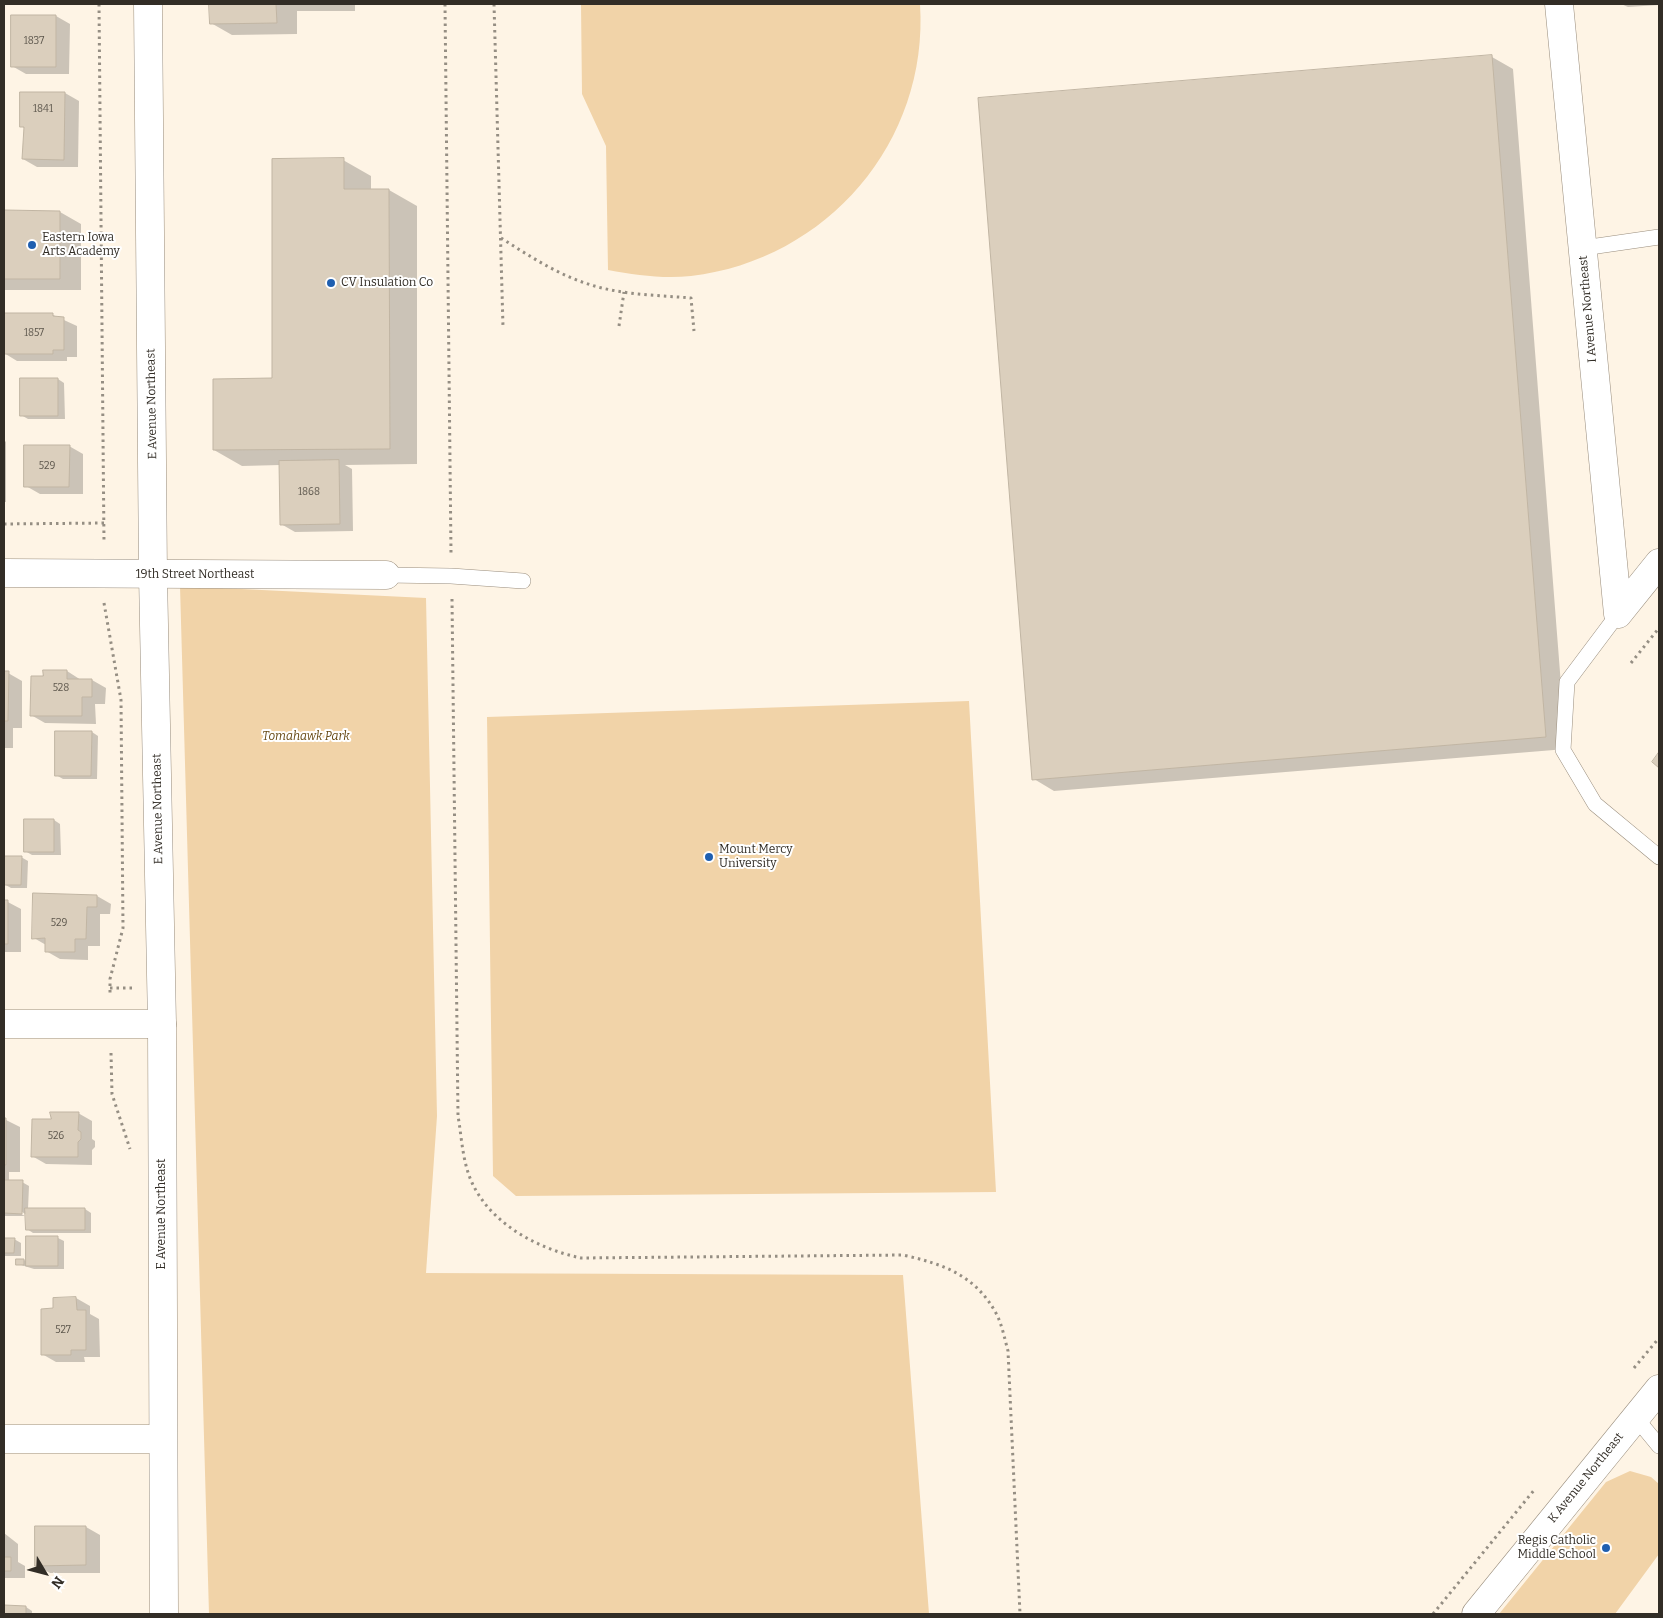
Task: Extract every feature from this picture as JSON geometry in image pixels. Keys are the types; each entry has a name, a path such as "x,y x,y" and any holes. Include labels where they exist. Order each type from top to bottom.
{"street":[{"name":"E Avenue Northeast","path":"148,4 154,575 162,1024 164,1614"},
{"name":"I Avenue Northeast","path":"1560,4 1618,614"},
{"path":"1618,614 1659,563"},
{"name":"19th Street Northeast","path":"4,573 386,575"},
{"path":"4,1024 162,1024"},
{"name":"K Avenue Northeast","path":"1476,1614 1659,1389"},
{"path":"4,1440 162,1439"}],"lane":[{"path":"1583,248 1659,236"},
{"path":"386,575 523,581"},
{"path":"1618,614 1567,682 1563,750 1596,804 1659,857"},
{"path":"1636,1418 1659,1446"}],"path":[{"path":"99,4 104,549"},
{"path":"445,4 451,550"},
{"path":"494,4 503,328"},
{"path":"500,238 551,268 586,284 624,292 691,298 694,331"},
{"path":"619,326 624,292"},
{"path":"4,524 104,523"},
{"path":"104,598 121,700 123,928 110,979 110,1002"},
{"path":"452,600 458,1116 467,1170 476,1191 495,1214 535,1243 557,1253 581,1258 903,1255 940,1264 972,1283 997,1315 1008,1351 1020,1614"},
{"path":"1631,663 1659,628"},
{"path":"110,988 134,988"},
{"path":"111,1048 112,1094 133,1156"}],"green space":[{"path":"581,4 920,4 918,55 907,102 887,146 860,186 826,219 785,246 740,265 681,277 660,277 608,270 606,146 582,94"},
{"name":"Tomahawk Park","path":"180,586 426,598 437,1116 426,1273 903,1275 929,1614 209,1614"},
{"path":"969,701 996,1192 516,1196 493,1176 487,717"},
{"name":"Regis Catholic Middle School","path":"1630,1471 1651,1477 1659,1484 1659,1554 1615,1614 1499,1614 1606,1482"}],"building":[{"path":"209,4 276,4 277,23 210,24"},
{"path":"11,15 56,15 56,67 11,67"},
{"path":"1492,55 1546,737 1032,780 978,98"},
{"path":"20,92 65,92 64,160 22,159 24,127 20,127"},
{"name":"CV Insulation Co","path":"344,158 344,189 389,189 390,449 213,450 213,379 272,378 272,159"},
{"name":"Eastern Iowa Arts Academy","path":"4,210 60,211 60,279 4,279"},
{"path":"4,313 53,313 53,316 64,317 64,350 53,350 53,354 4,354"},
{"path":"20,378 58,378 58,416 20,416"},
{"path":"24,445 70,445 69,487 24,487"},
{"path":"339,460 340,524 280,525 279,461"},
{"path":"43,670 67,670 67,679 92,679 92,697 82,697 82,716 30,716 31,676 43,676"},
{"path":"4,671 9,671 8,721 4,721"},
{"path":"55,731 92,731 91,776 55,776"},
{"path":"1659,752 1659,768 1652,762"},
{"path":"24,819 54,819 54,852 24,852"},
{"path":"4,856 22,856 21,885 4,885"},
{"path":"33,893 97,895 97,907 87,907 86,939 75,939 75,952 45,952 45,938 32,939"},
{"path":"4,900 8,900 8,944 4,944"},
{"path":"50,1112 79,1112 78,1130 81,1132 81,1139 78,1142 78,1157 31,1157 32,1119 51,1119"},
{"path":"4,1118 6,1118 6,1165 4,1165"},
{"path":"4,1180 23,1180 22,1214 4,1213"},
{"path":"25,1208 85,1208 85,1230 26,1230"},
{"path":"26,1236 58,1236 58,1266 26,1266"},
{"path":"4,1238 15,1238 14,1253 4,1253"},
{"path":"16,1259 24,1259 24,1265 16,1265"},
{"path":"76,1297 77,1310 86,1310 86,1350 71,1350 71,1355 41,1355 41,1309 53,1308 53,1298"},
{"path":"35,1526 86,1526 86,1565 35,1566"},
{"path":"4,1557 11,1557 11,1571 4,1571"},
{"path":"4,1605 26,1606 26,1614 4,1614"}],"place":[{"name":"Eastern Iowa Arts Academy","path":"32,245"},
{"name":"CV Insulation Co","path":"331,283"},
{"name":"Mount Mercy University","path":"709,857"},
{"name":"Regis Catholic Middle School","path":"1606,1548"}]}
